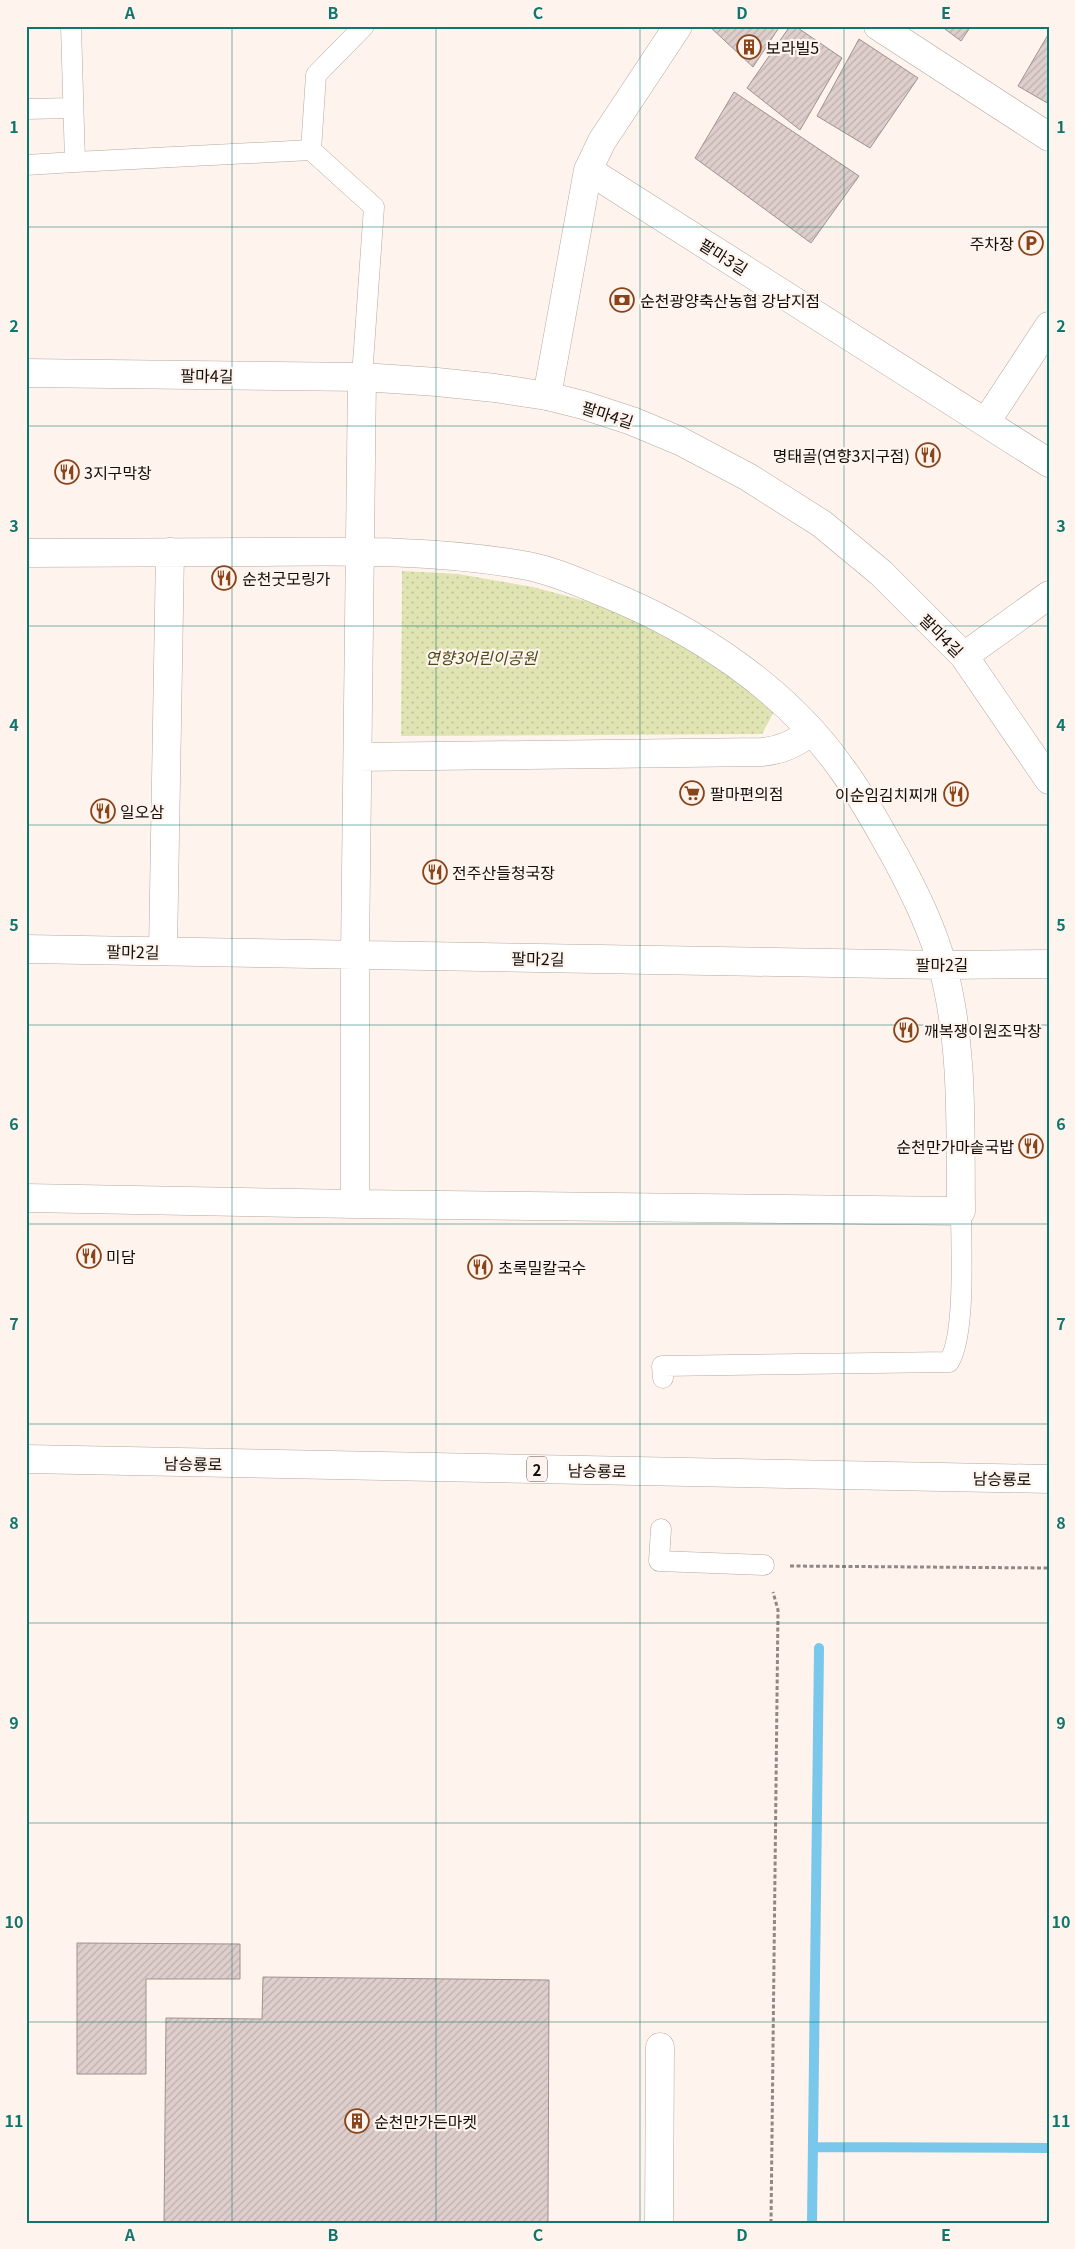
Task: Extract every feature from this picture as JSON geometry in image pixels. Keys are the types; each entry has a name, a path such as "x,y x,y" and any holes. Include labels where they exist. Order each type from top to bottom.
{"street":[{"path":"547,396 588,170 602,141 678,26"},
{"path":"878,26 1049,137"},
{"name":"팔마3길","path":"588,170 1049,463"},
{"path":"986,422 1049,326"},
{"name":"팔마4길","path":"26,373 362,378 485,387 547,396 632,421 680,441 748,476 822,524 880,573 964,656 1049,780"},
{"path":"354,1204 362,378"},
{"path":"26,553 359,551 482,559 533,567 586,585 627,602 698,638 730,660 781,701 841,767 873,817 913,889 943,965 954,1014 960,1070 961,1211 26,1198"},
{"path":"163,951 170,552"},
{"path":"964,656 1049,595"},
{"path":"358,757 762,752 780,750 811,732"},
{"name":"팔마2길","path":"26,950 943,965 1049,964"},
{"name":"남승룡로","path":"26,1459 1049,1479"},
{"path":"659,2223 660,2047"}],"lane":[{"path":"71,26 75,162"},
{"path":"311,150 316,75 364,26"},
{"path":"26,109 73,108"},
{"path":"26,165 311,150 374,207 362,378"},
{"path":"663,1378 662,1366 949,1362 954,1354 959,1333 961,1211"},
{"path":"661,1529 659,1561 764,1565"}],"path":[{"path":"771,2223 778,1610 764,1565 1049,1568"}],"green space":[{"name":"연향3어린이공원","path":"402,571 458,574 533,587 604,606 700,651 776,708 762,734 401,736"}],"building":[{"name":"보라빌5","path":"709,26 780,26 753,67"},
{"path":"790,26 795,26 842,58 800,130 747,88"},
{"path":"941,26 971,26 961,41"},
{"path":"1049,33 1049,104 1018,86"},
{"path":"859,39 918,78 870,148 817,116"},
{"path":"734,92 859,176 811,243 695,158"},
{"path":"77,1943 240,1944 240,1979 146,1979 146,2074 77,2074"},
{"name":"순천만가든마켓","path":"263,1977 549,1980 548,2223 164,2223 166,2018 262,2019"}],"waterway":[{"path":"812,2223 819,1648"},
{"path":"813,2147 1049,2148"}],"place":[{"name":"보라빌5","path":"749,47"},
{"name":"주차장","path":"1031,243"},
{"name":"순천광양축산농협 강남지점","path":"622,300"},
{"name":"명태골(연향3지구점)","path":"928,455"},
{"name":"3지구막창","path":"67,472"},
{"name":"순천굿모링가","path":"224,578"},
{"name":"팔마편의점","path":"692,793"},
{"name":"이순임김치찌개","path":"956,794"},
{"name":"일오삼","path":"103,811"},
{"name":"전주산들청국장","path":"435,872"},
{"name":"깨복쟁이원조막창","path":"906,1030"},
{"name":"순천만가마솥국밥","path":"1031,1146"},
{"name":"미담","path":"89,1256"},
{"name":"초록밀칼국수","path":"480,1267"},
{"name":"순천만가든마켓","path":"357,2121"}]}
